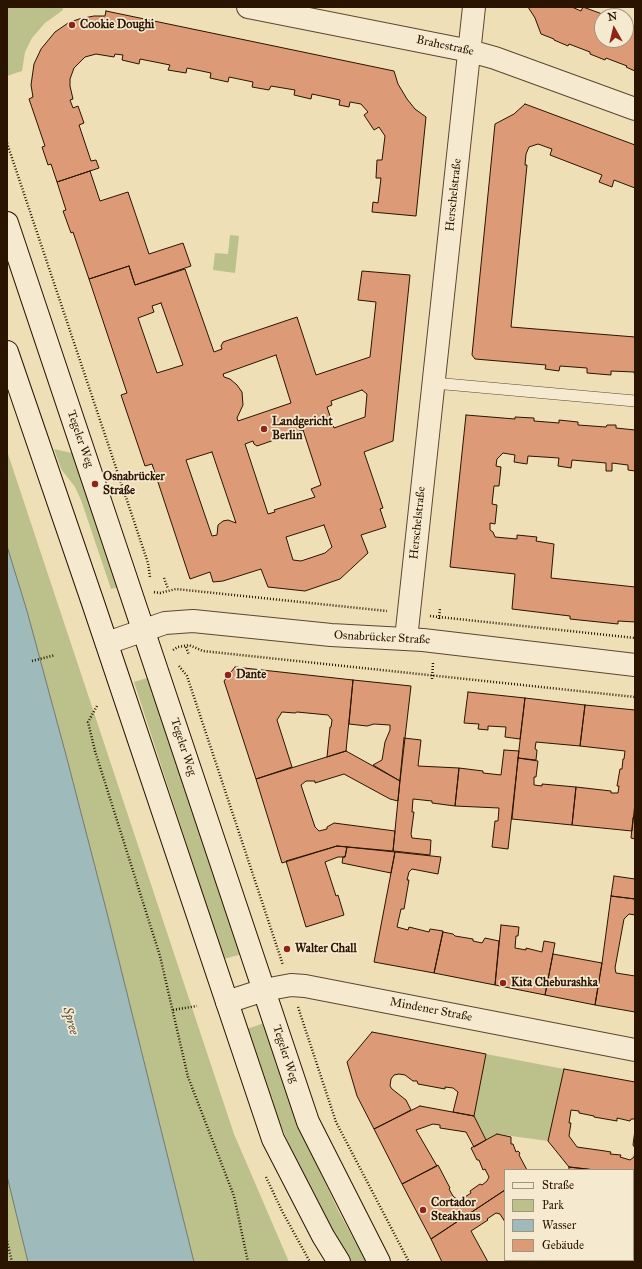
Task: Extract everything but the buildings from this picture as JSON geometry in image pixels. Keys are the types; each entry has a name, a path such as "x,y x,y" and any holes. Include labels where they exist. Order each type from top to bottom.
{"main road":[{"name":"Brahestraße","path":"248,7 470,51 495,58 635,109"},
{"name":"Herschelstraße","path":"406,639 474,7"},
{"name":"Tegeler Weg","path":"7,223 308,1122 379,1262"},
{"path":"7,352 228,1002 272,1139 323,1236 339,1262"},
{"name":"Osnabrücker Straße","path":"107,643 165,623 193,621 331,635 406,639 635,665"},
{"name":"Mindener Straße","path":"228,1002 264,990 290,986 301,995 635,1050"}],"lane":[{"path":"434,383 635,401"}],"path":[{"path":"7,143 146,556 150,577"},
{"path":"164,578 168,589"},
{"path":"176,589 383,611"},
{"path":"432,617 635,638"},
{"path":"186,646 189,655"},
{"path":"194,646 203,651 635,697"},
{"path":"32,661 55,655"},
{"path":"179,665 187,676 284,967"},
{"path":"97,706 88,722 95,751 160,956 188,1077 234,1196 248,1262"},
{"path":"301,995 336,1122 409,1262"},
{"path":"173,1010 197,1006"},
{"path":"7,1241 12,1262"}],"green space":[{"path":"7,7 63,7 63,10 45,23 32,38 25,52 22,71 7,76"},
{"path":"230,235 239,236 235,273 213,270 215,253 228,254"},
{"path":"54,449 72,453 119,587 111,589 81,500 75,487 61,469"},
{"path":"7,451 234,1134 289,1262 194,1262 66,755 27,611 7,546"},
{"path":"150,677 242,954 224,959 134,682"},
{"path":"264,1023 300,1128 339,1212 366,1262 348,1262 294,1156 272,1105 247,1029"},
{"path":"486,1054 564,1069 548,1141 497,1134 486,1140 474,1116"},
{"path":"7,1176 28,1262 7,1262"}],"water":[{"name":"Spree","path":"7,546 27,611 66,755 194,1262 28,1262 7,1176"}],"place":[{"name":"Cookie Doughi","path":"72,25"},
{"name":"Landgericht Berlin","path":"264,429"},
{"name":"Osnabrücker Straße","path":"95,484"},
{"name":"Dante","path":"228,675"},
{"name":"Walter Chall","path":"287,949"},
{"name":"Kita Cheburashka","path":"503,983"},
{"name":"Cortador Steakhaus","path":"423,1210"}]}
